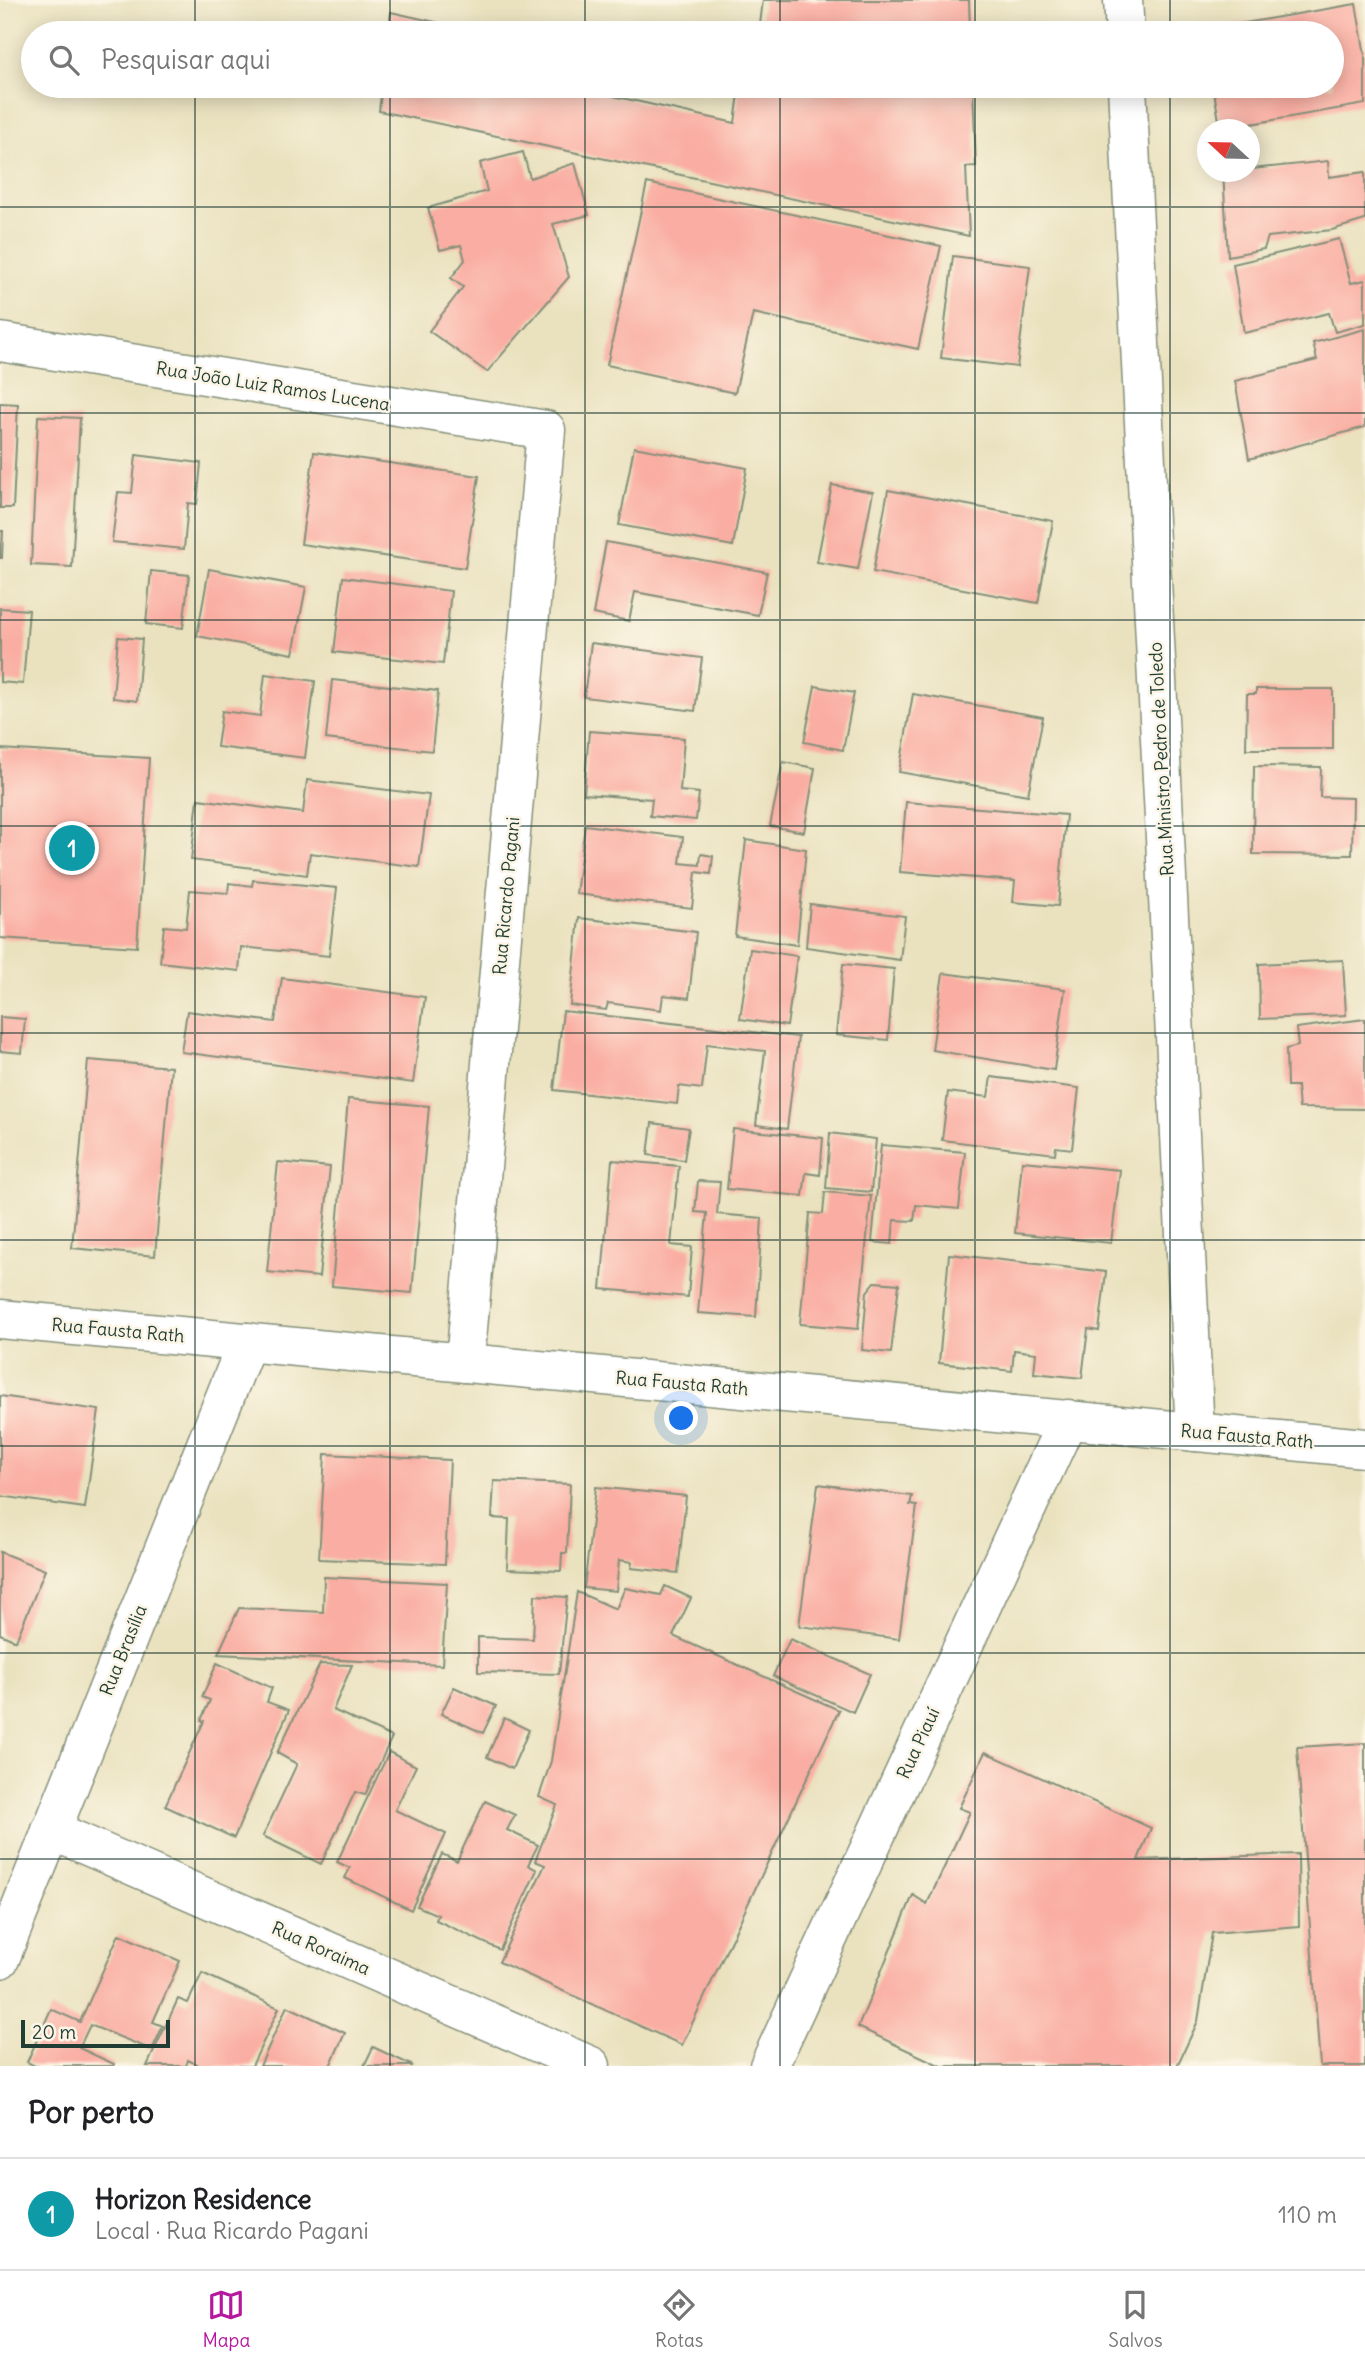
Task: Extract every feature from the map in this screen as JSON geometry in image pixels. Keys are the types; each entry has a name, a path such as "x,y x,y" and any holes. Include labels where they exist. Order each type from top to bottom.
{"street":[{"path":"1123,0 1124,21"},
{"name":"Rua Ministro Pedro de Toledo","path":"1128,98 1195,1432"},
{"name":"Rua João Luiz Ramos Lucena","path":"0,342 546,430"},
{"name":"Rua Ricardo Pagani","path":"465,1363 546,430"},
{"name":"Rua Fausta Rath","path":"0,1318 1365,1448"},
{"name":"Rua Brasília","path":"0,1959 247,1342"},
{"name":"Rua Piauí","path":"769,2066 1068,1419"},
{"name":"Rua Roraima","path":"51,1830 591,2066"}],"building":[{"path":"763,0 969,0 970,21 760,21"},
{"path":"1356,4 1365,55 1365,104 1260,122 1260,119 1219,119 1215,98 1344,98 1344,21 1256,21"},
{"path":"391,12 431,21 390,21"},
{"path":"381,98 622,98 735,123 738,98 973,98 976,166 966,167 969,236 379,111"},
{"path":"523,152 530,178 575,163 589,215 553,224 569,277 487,372 429,331 463,287 451,278 465,260 461,245 440,250 428,208 487,191 480,163"},
{"path":"1328,161 1329,177 1365,172 1365,220 1332,230 1268,237 1264,249 1228,256 1224,182 1260,182 1260,168"},
{"path":"647,183 941,246 918,349 753,313 735,393 607,365"},
{"path":"1339,239 1351,283 1365,280 1365,324 1335,332 1329,313 1244,333 1233,264"},
{"path":"953,256 1030,266 1017,367 941,358"},
{"path":"1365,329 1365,427 1249,459 1235,381 1317,360 1313,343"},
{"path":"0,403 18,404 13,508 0,508"},
{"path":"38,416 80,418 72,567 31,565"},
{"path":"634,447 747,468 733,546 619,525"},
{"path":"314,452 479,476 465,568 301,544"},
{"path":"136,455 201,463 197,504 188,503 184,549 112,542 118,492 132,493"},
{"path":"832,485 873,492 858,569 817,562"},
{"path":"888,490 1053,521 1038,603 873,572"},
{"path":"0,531 3,531 2,558 0,558"},
{"path":"606,542 767,572 758,615 635,592 629,621 593,614"},
{"path":"209,569 306,587 293,654 197,636"},
{"path":"151,571 189,575 183,628 146,624"},
{"path":"343,577 451,591 443,664 334,652"},
{"path":"0,608 29,610 23,684 0,682"},
{"path":"118,637 142,639 137,701 113,698"},
{"path":"591,643 702,658 695,711 584,697"},
{"path":"265,674 315,681 305,758 217,747 222,711 260,716"},
{"path":"332,680 438,691 432,751 326,739"},
{"path":"815,686 854,693 843,750 804,742"},
{"path":"1256,689 1333,689 1333,749 1246,749 1247,694 1256,694"},
{"path":"913,694 1043,717 1028,795 899,772"},
{"path":"589,731 684,738 680,791 699,793 696,820 650,816 652,799 584,794"},
{"path":"0,749 149,758 137,947 0,938"},
{"path":"783,762 815,768 804,832 770,826"},
{"path":"1254,766 1321,767 1320,797 1353,798 1352,855 1253,854"},
{"path":"307,780 429,795 419,867 310,853 307,875 191,860 198,799 303,813"},
{"path":"906,802 1066,815 1058,906 1013,902 1015,881 900,872"},
{"path":"585,825 683,837 680,863 700,865 701,854 713,856 711,874 696,872 692,908 576,894"},
{"path":"746,840 806,849 797,945 735,936"},
{"path":"253,880 337,888 329,956 241,947 239,971 160,962 164,926 186,928 190,890 228,893 229,883 252,886"},
{"path":"810,904 905,916 900,960 806,947"},
{"path":"579,918 696,932 689,998 663,995 661,1010 608,1003 606,1010 570,1005"},
{"path":"750,949 797,956 787,1026 740,1019"},
{"path":"1343,960 1346,1015 1260,1019 1259,964"},
{"path":"843,964 894,969 888,1040 836,1035"},
{"path":"943,973 1065,989 1054,1070 932,1050"},
{"path":"282,978 425,997 413,1083 181,1052 187,1011 275,1022"},
{"path":"563,1011 798,1037 787,1129 756,1125 765,1051 707,1044 702,1089 679,1086 677,1104 554,1090"},
{"path":"0,1017 25,1019 22,1053 0,1051"},
{"path":"1365,1019 1365,1109 1299,1108 1297,1086 1287,1086 1286,1049 1298,1046 1296,1028"},
{"path":"88,1060 171,1067 155,1256 72,1248"},
{"path":"991,1077 1079,1088 1072,1149 1056,1147 1055,1154 942,1140 948,1092 988,1097"},
{"path":"348,1099 429,1106 412,1293 332,1286"},
{"path":"652,1123 689,1128 684,1160 648,1155"},
{"path":"733,1129 823,1138 820,1175 806,1173 803,1196 727,1189"},
{"path":"830,1133 876,1139 871,1192 826,1188"},
{"path":"881,1145 965,1152 959,1209 916,1205 914,1221 894,1220 892,1244 872,1242"},
{"path":"612,1160 679,1166 671,1245 692,1247 688,1297 601,1289"},
{"path":"1022,1161 1120,1170 1111,1243 1015,1233"},
{"path":"278,1162 330,1167 319,1277 267,1272"},
{"path":"698,1181 720,1182 717,1214 762,1218 756,1317 698,1313 707,1213 695,1212"},
{"path":"825,1192 871,1196 858,1329 800,1324 810,1213 823,1214"},
{"path":"949,1254 1106,1272 1099,1331 1088,1329 1082,1378 1034,1373 1036,1353 1014,1350 1012,1371 939,1363"},
{"path":"875,1282 899,1284 891,1353 862,1350 867,1292"},
{"path":"0,1396 99,1410 85,1508 0,1496"},
{"path":"325,1454 450,1460 445,1564 319,1559"},
{"path":"494,1481 570,1484 567,1553 562,1553 561,1571 507,1569 509,1519 492,1518"},
{"path":"818,1484 912,1496 910,1505 917,1506 899,1639 799,1626"},
{"path":"596,1487 686,1496 678,1573 631,1568 632,1562 619,1560 616,1591 584,1588"},
{"path":"0,1552 45,1570 16,1641 0,1634"},
{"path":"324,1577 447,1583 442,1665 218,1654 239,1608 323,1612"},
{"path":"665,1586 691,1598 673,1636 839,1710 682,2045 499,1962 545,1865 535,1861 557,1805 539,1797 551,1761 577,1592 616,1609 625,1588 661,1595"},
{"path":"535,1595 567,1597 559,1674 478,1672 478,1637 533,1639"},
{"path":"790,1639 870,1674 853,1712 773,1676"},
{"path":"217,1663 272,1688 267,1702 289,1710 234,1838 165,1806 204,1721 201,1720 210,1700 202,1697"},
{"path":"320,1664 352,1665 333,1710 392,1737 365,1795 355,1792 321,1864 263,1836 297,1764 277,1753"},
{"path":"454,1687 496,1706 483,1733 441,1714"},
{"path":"504,1718 529,1730 512,1769 487,1757"},
{"path":"1365,1743 1365,2066 1320,2066 1297,1747"},
{"path":"389,1752 416,1766 395,1810 446,1834 411,1910 345,1878 350,1868 337,1862"},
{"path":"985,1752 1151,1828 1138,1860 1298,1854 1299,1926 1212,1933 1198,2021 1177,2066 941,2066 858,2027 913,1895 927,1904 970,1812 959,1808"},
{"path":"485,1801 515,1815 507,1830 538,1845 528,1865 537,1870 500,1950 436,1920 438,1915 417,1906 442,1854 457,1861"},
{"path":"119,1934 180,1961 153,2022 163,2026 152,2050 90,2025 79,2048 114,2064 113,2066 35,2066 27,2062 51,2009 80,2022"},
{"path":"202,1973 279,2008 252,2066 200,2066 188,2060 186,2066 147,2066 178,1999 188,2003"},
{"path":"287,2006 345,2033 330,2066 260,2066"},
{"path":"373,2047 413,2066 364,2066"}],"place":[{"name":"Horizon Residence","path":"72,848"}]}
